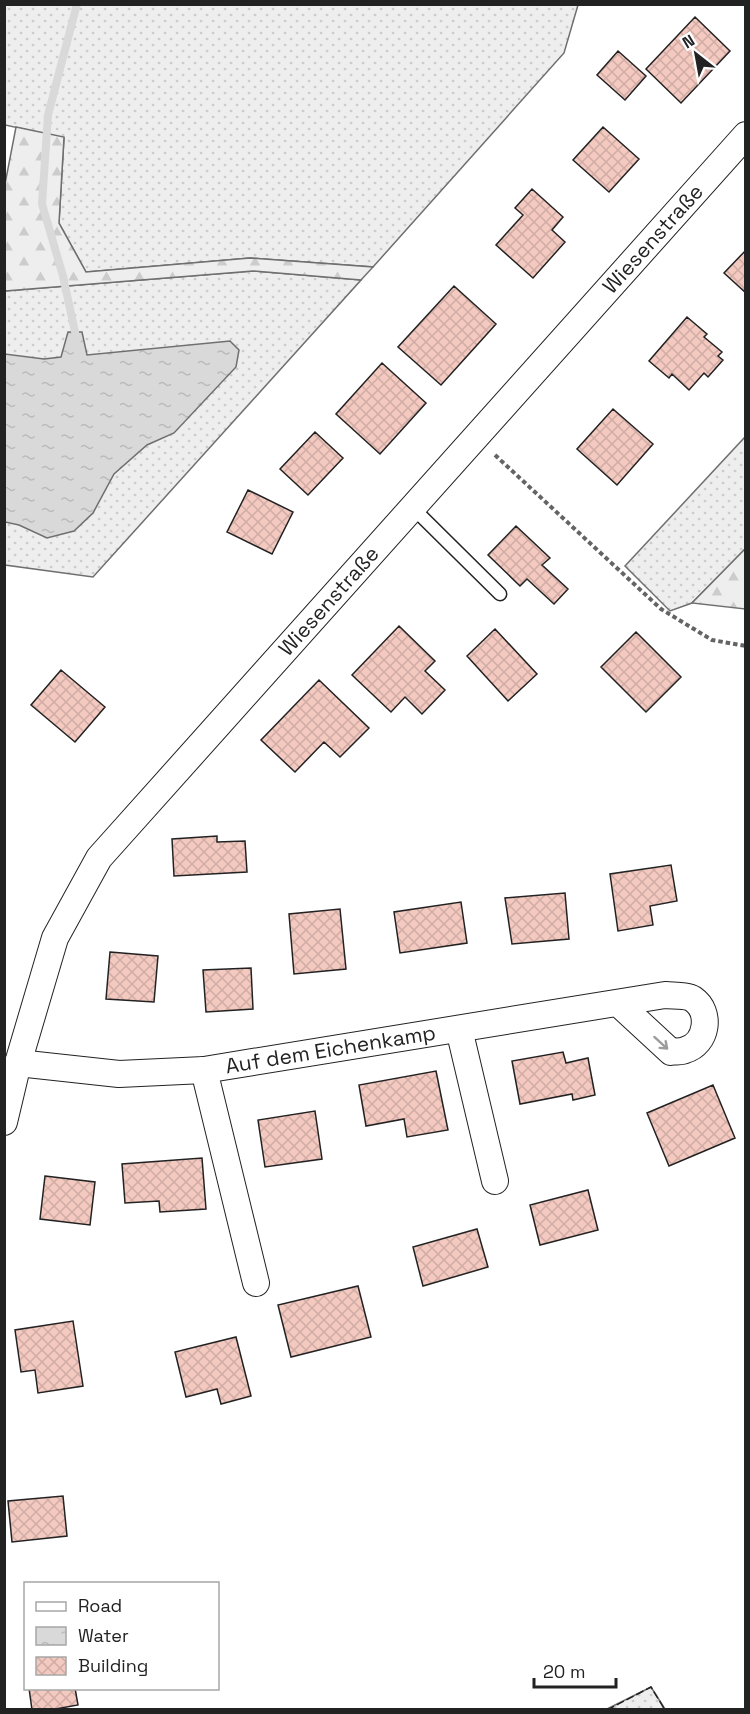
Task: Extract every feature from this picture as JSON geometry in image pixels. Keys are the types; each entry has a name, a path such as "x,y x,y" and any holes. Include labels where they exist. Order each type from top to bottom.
{"street":[{"name":"Wiesenstraße","path":"4,1122 18,1063 55,938 99,858 746,135"},
{"name":"Auf dem Eichenkamp","path":"18,1063 119,1074 204,1070 618,1003"},
{"name":"Auf dem Eichenkamp","path":"459,1029 495,1180"},
{"name":"Auf dem Eichenkamp","path":"204,1070 256,1283"}],"lane":[{"path":"412,507 500,594"}],"path":[{"path":"476,436 661,609 712,640 746,646"}],"green space":[{"path":"5,5 578,5 564,53 373,267 250,258 86,272 59,223 64,138 5,125"},
{"path":"16,127 64,137 59,223 86,272 250,258 373,267 361,280 253,271 5,291 5,184"},
{"path":"253,271 361,280 93,577 5,565 5,291"},
{"path":"745,437 745,549 692,603 670,611 625,566"},
{"path":"745,549 745,609 692,603"},
{"path":"651,1687 665,1709 607,1709"}],"water":[{"path":"68,332 82,332 87,355 230,341 239,350 236,367 174,433 147,445 114,474 93,513 74,531 47,538 19,525 5,522 5,354 44,359 61,357"}],"building":[{"path":"695,17 730,51 681,103 646,69"},
{"path":"618,51 646,76 625,100 597,75"},
{"path":"603,127 639,159 609,192 573,160"},
{"path":"532,189 563,217 552,230 565,242 533,278 496,245 523,215 515,208"},
{"path":"746,250 746,293 724,273"},
{"path":"454,286 496,324 441,385 398,347"},
{"path":"687,317 707,334 704,337 722,352 718,356 723,360 708,377 704,373 689,390 672,374 669,378 649,361"},
{"path":"382,363 426,403 380,454 336,414"},
{"path":"613,409 653,444 617,485 577,449"},
{"path":"315,432 343,458 308,495 280,469"},
{"path":"248,490 293,512 272,554 227,532"},
{"path":"516,526 550,558 542,565 568,589 554,604 527,579 520,586 488,555"},
{"path":"399,626 435,661 425,671 445,690 422,714 405,697 391,712 352,675"},
{"path":"495,629 537,674 508,701 467,656"},
{"path":"636,632 681,677 646,712 601,667"},
{"path":"61,670 105,707 75,742 31,705"},
{"path":"319,680 369,728 340,757 324,742 295,772 261,740"},
{"path":"217,836 217,842 245,841 247,872 174,876 172,839"},
{"path":"671,865 677,901 650,906 653,925 618,931 610,874"},
{"path":"565,893 569,939 512,944 505,898"},
{"path":"461,902 467,943 400,953 394,912"},
{"path":"340,909 346,969 294,974 289,914"},
{"path":"110,952 158,956 154,1002 106,999"},
{"path":"251,968 253,1009 206,1012 203,970"},
{"path":"563,1052 566,1063 588,1058 595,1095 573,1100 572,1094 520,1104 512,1061"},
{"path":"436,1071 448,1130 407,1137 404,1119 366,1126 359,1085"},
{"path":"713,1085 735,1138 669,1166 647,1113"},
{"path":"315,1111 322,1159 265,1167 258,1120"},
{"path":"202,1158 206,1209 160,1212 159,1201 125,1203 122,1164"},
{"path":"45,1176 95,1182 90,1225 40,1219"},
{"path":"588,1190 598,1230 540,1245 530,1205"},
{"path":"477,1229 488,1267 423,1286 413,1247"},
{"path":"358,1286 371,1337 291,1357 278,1305"},
{"path":"73,1321 83,1386 38,1393 35,1370 21,1372 15,1330"},
{"path":"236,1337 251,1396 221,1404 217,1389 186,1397 175,1352"},
{"path":"63,1496 67,1536 12,1542 8,1501"},
{"path":"29,1690 75,1690 78,1705 50,1710 32,1710"}],"waterway":[{"path":"75,332 63,276 42,204 48,115 77,4"}],"fence":[{"path":"607,1710 651,1687 665,1710"}]}
